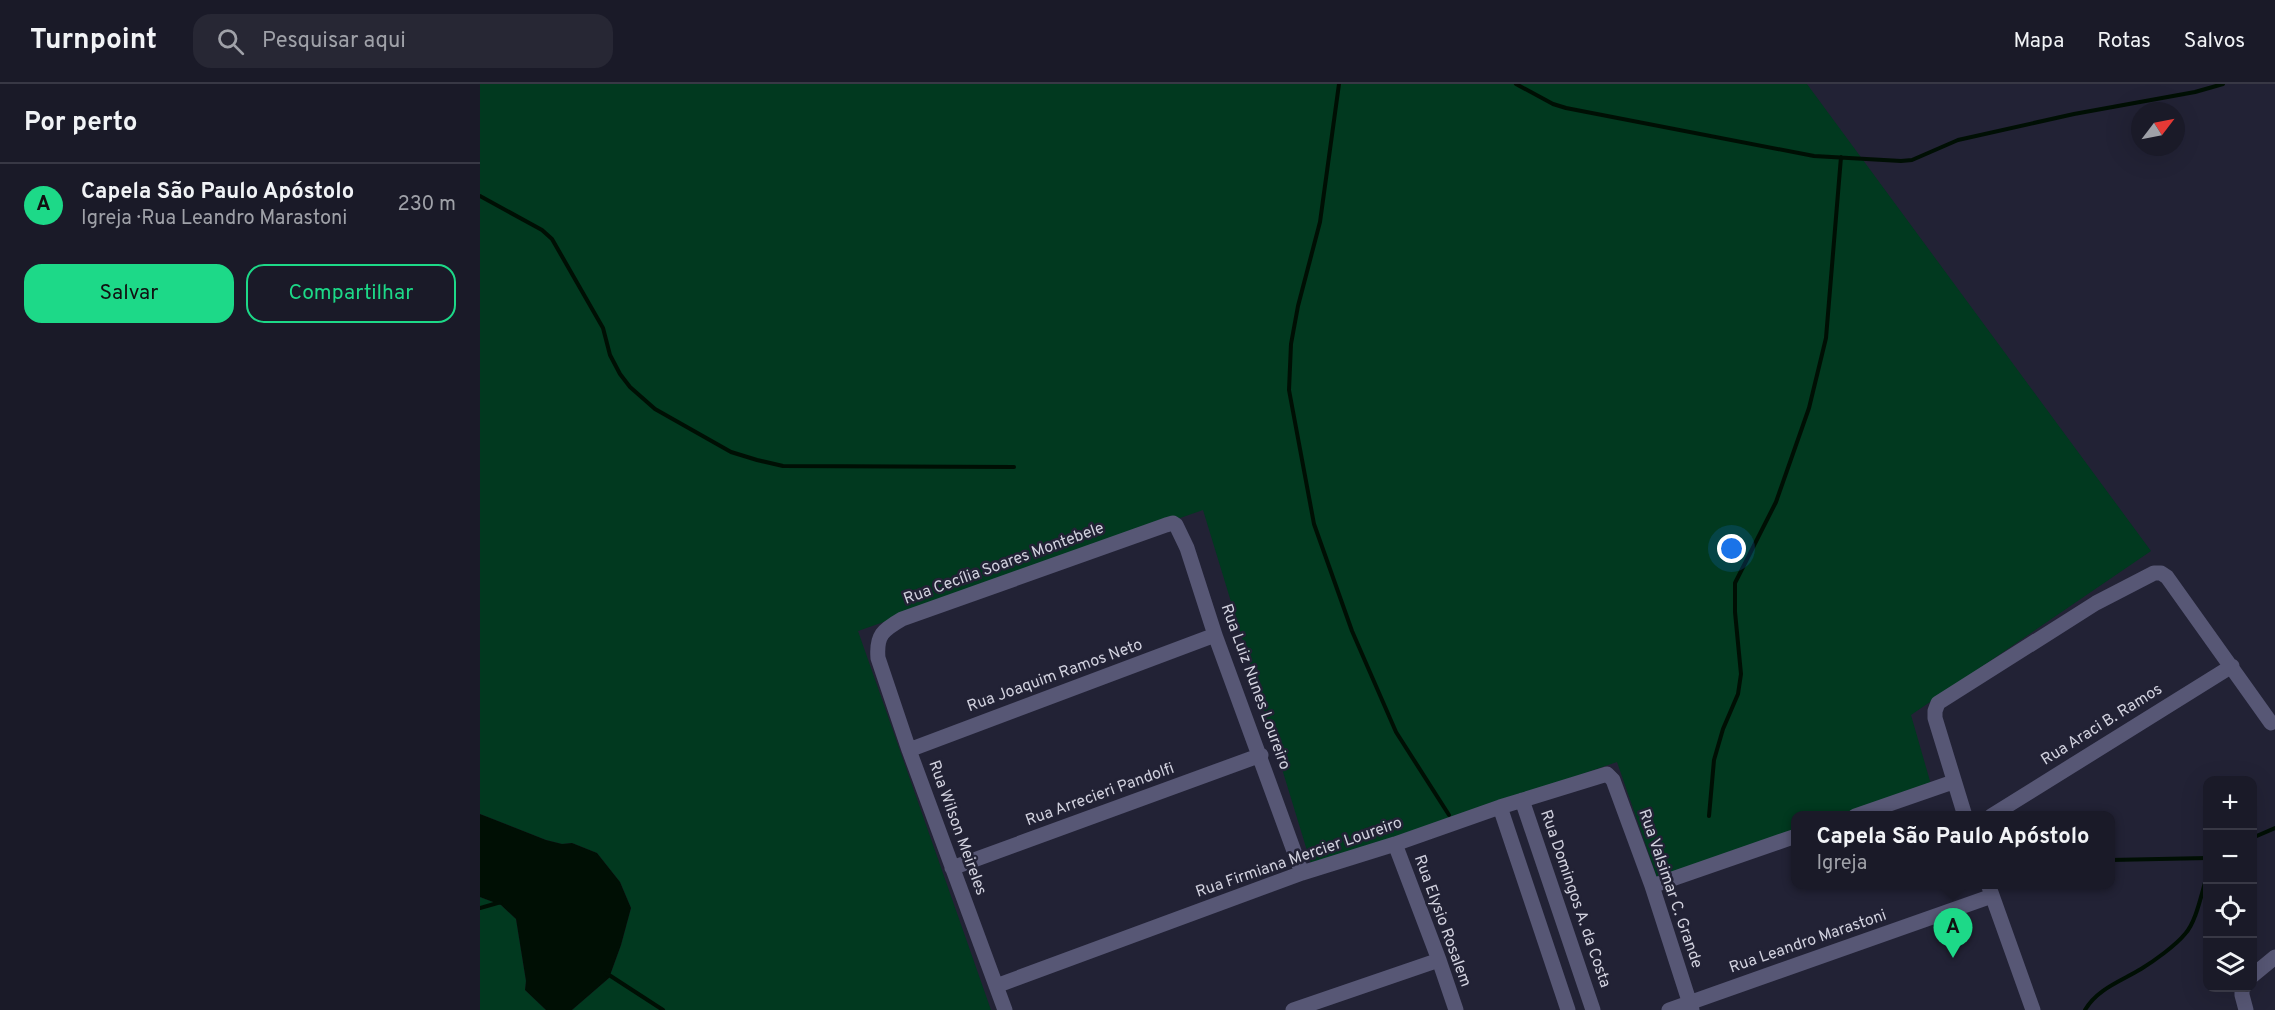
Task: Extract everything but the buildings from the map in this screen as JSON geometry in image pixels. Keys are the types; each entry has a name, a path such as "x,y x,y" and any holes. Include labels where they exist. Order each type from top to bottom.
{"street":[{"name":"Rua Luiz Nunes Loureiro","path":"1166,525 1173,523 1179,529 1187,548 1215,635 1261,755 1302,873"},
{"name":"Rua Cecília Soares Montebele","path":"878,658 879,637 891,625 902,619 1166,525"},
{"path":"1963,811 1935,718 1938,703 2096,603 2154,573 2161,573 2167,577 2271,723"},
{"name":"Rua Joaquim Ramos Neto","path":"909,750 1215,635"},
{"name":"Rua Wilson Meireles","path":"878,658 909,750 1005,1010"},
{"name":"Rua Araci B. Ramos","path":"1999,811 2232,666"},
{"name":"Rua Arrecieri Pandolfi","path":"952,868 1261,755"},
{"name":"Rua Firmiana Mercier Loureiro","path":"996,986 1302,873 1603,774 1611,776 1614,780"},
{"name":"Rua Valsimar C. Grande","path":"1614,780 1691,1006"},
{"path":"1869,811 1953,782"},
{"name":"Rua Domingos A. da Costa","path":"1522,800 1593,1010"},
{"path":"1500,807 1568,1010"},
{"path":"1652,886 1791,838"},
{"name":"Rua Elysio Rosalem","path":"1395,844 1456,1010"},
{"path":"1990,890 2034,1010"},
{"name":"Rua Leandro Marastoni","path":"1669,1010 1691,1006 1990,890"},
{"path":"1539,923 1561,917"},
{"path":"2257,973 2275,957"},
{"path":"1293,1010 1439,960"},
{"path":"2242,992 2246,1010"}],"green space":[{"path":"480,84 1807,84 2151,551 1911,715 1932,788 1865,811 1791,811 1791,837 1659,883 1617,762 1312,867 1203,510 858,631 991,1010 572,1010 609,978 631,908 620,882 597,853 572,843 562,844 546,840 480,814"},
{"path":"480,897 501,905 516,919 526,981 525,990 546,1010 480,1010"}],"shaded area":[{"path":"480,814 546,840 562,844 572,843 597,853 620,882 631,908 609,978 572,1010 546,1010 525,990 526,981 516,919 501,905 480,897"}],"waterway":[{"path":"1339,84 1320,222 1298,306 1291,344 1289,390 1314,524 1352,631 1396,732 1449,815"},
{"path":"1516,84 1553,104 1566,108 1814,156 1901,161 1912,160 1958,140 2074,114 2195,92 2223,84"},
{"path":"1709,816 1714,760 1723,729 1738,694 1741,674 1735,612 1735,583 1776,502 1809,408 1826,338 1841,157"},
{"path":"480,196 542,230 552,239 603,328 610,355 630,387 655,409 731,452 783,466 1014,467"},
{"path":"2257,836 2275,828"},
{"path":"2115,860 2203,858"},
{"path":"2085,1010 2096,996 2152,962 2185,934 2196,913 2205,884"},
{"path":"480,908 501,902"},
{"path":"606,973 663,1010"}],"place":[{"name":"Capela São Paulo Apóstolo","path":"1953,958"}]}
